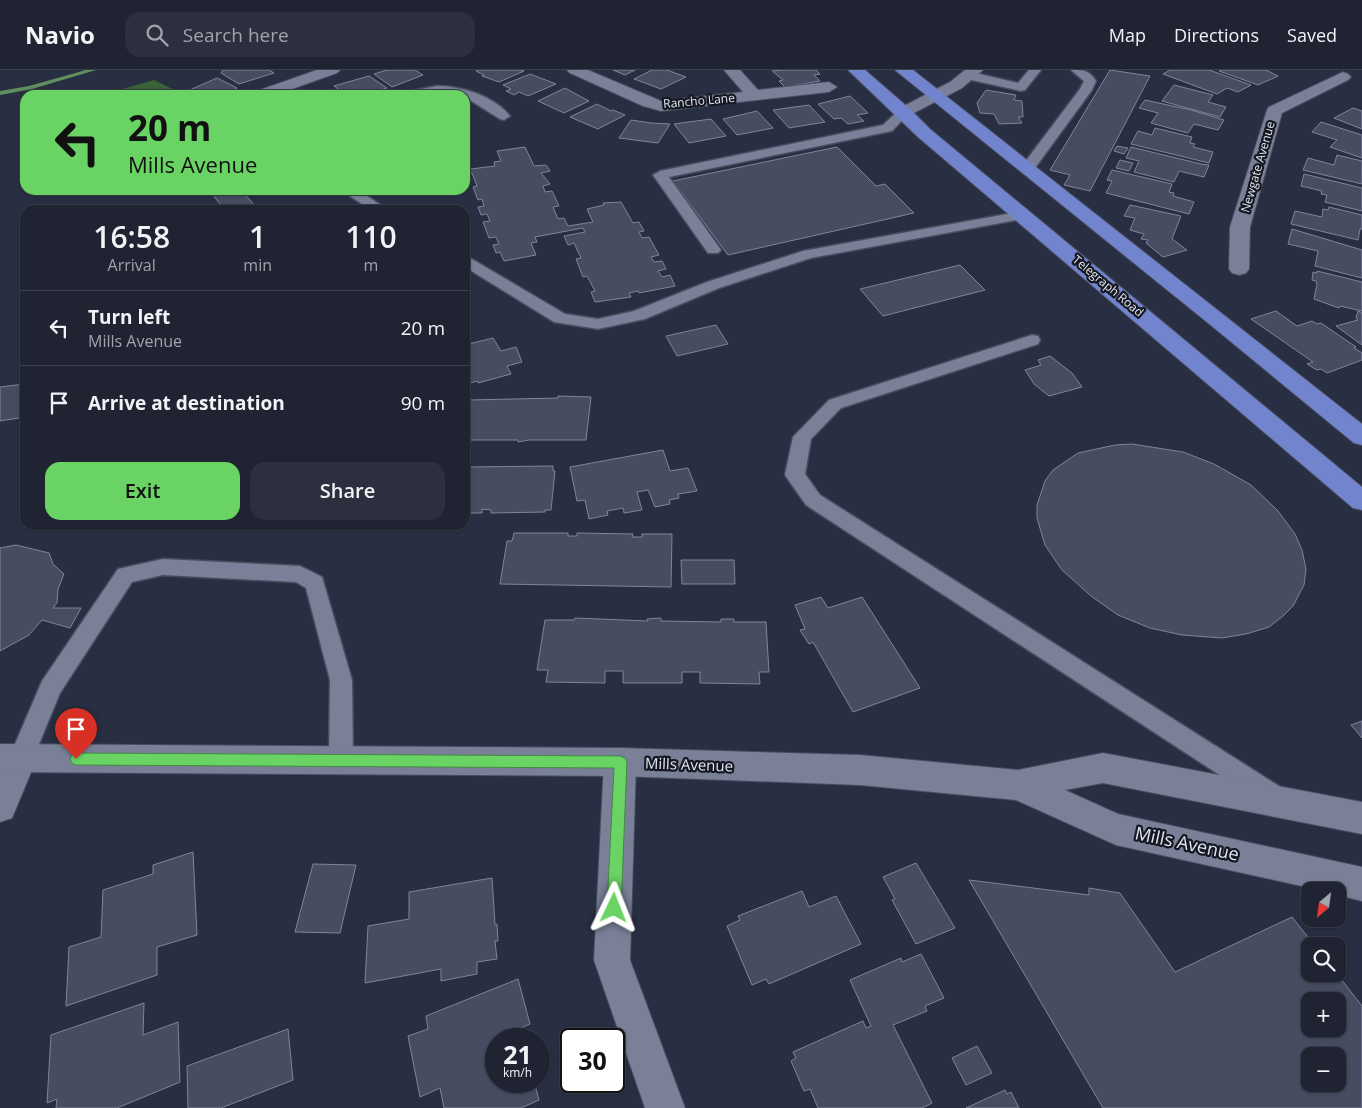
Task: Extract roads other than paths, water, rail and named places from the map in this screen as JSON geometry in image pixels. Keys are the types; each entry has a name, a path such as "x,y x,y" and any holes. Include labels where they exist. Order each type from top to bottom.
{"main road":[{"name":"Telegraph Road","path":"856,70 904,112 924,133 1362,501"},
{"path":"903,70 1221,322 1362,437"}],"street":[{"path":"274,90 332,70"},
{"name":"Rancho Lane","path":"575,70 649,103 661,106 830,87"},
{"path":"732,70 754,96"},
{"name":"Newgate Avenue","path":"1239,269 1240,228 1274,110 1349,79 1326,70"},
{"path":"904,112 973,73"},
{"path":"0,807 10,758"},
{"name":"Mills Avenue","path":"10,758 620,762 860,770 1018,785 1103,768 1362,818"},
{"path":"620,762 612,960 665,1108"},
{"name":"Mills Avenue","path":"1018,785 1116,829 1362,884"}],"lane":[{"path":"973,73 1021,87 1035,70"},
{"path":"1027,169 1079,100 1090,81 1086,75 1076,70"},
{"path":"432,90 449,90"},
{"path":"470,95 487,102 504,116"},
{"path":"714,250 660,175 887,128 904,112"},
{"path":"356,195 374,205"},
{"path":"470,263 560,318 598,324 639,315 713,285 808,254 1023,215"},
{"path":"1032,340 835,404 802,437 795,475 814,500 1282,802"},
{"path":"10,758 50,688 125,575 163,566 300,574 315,583 342,680 342,761"}],"waterway":[{"path":"0,93 30,88 93,70"}]}
